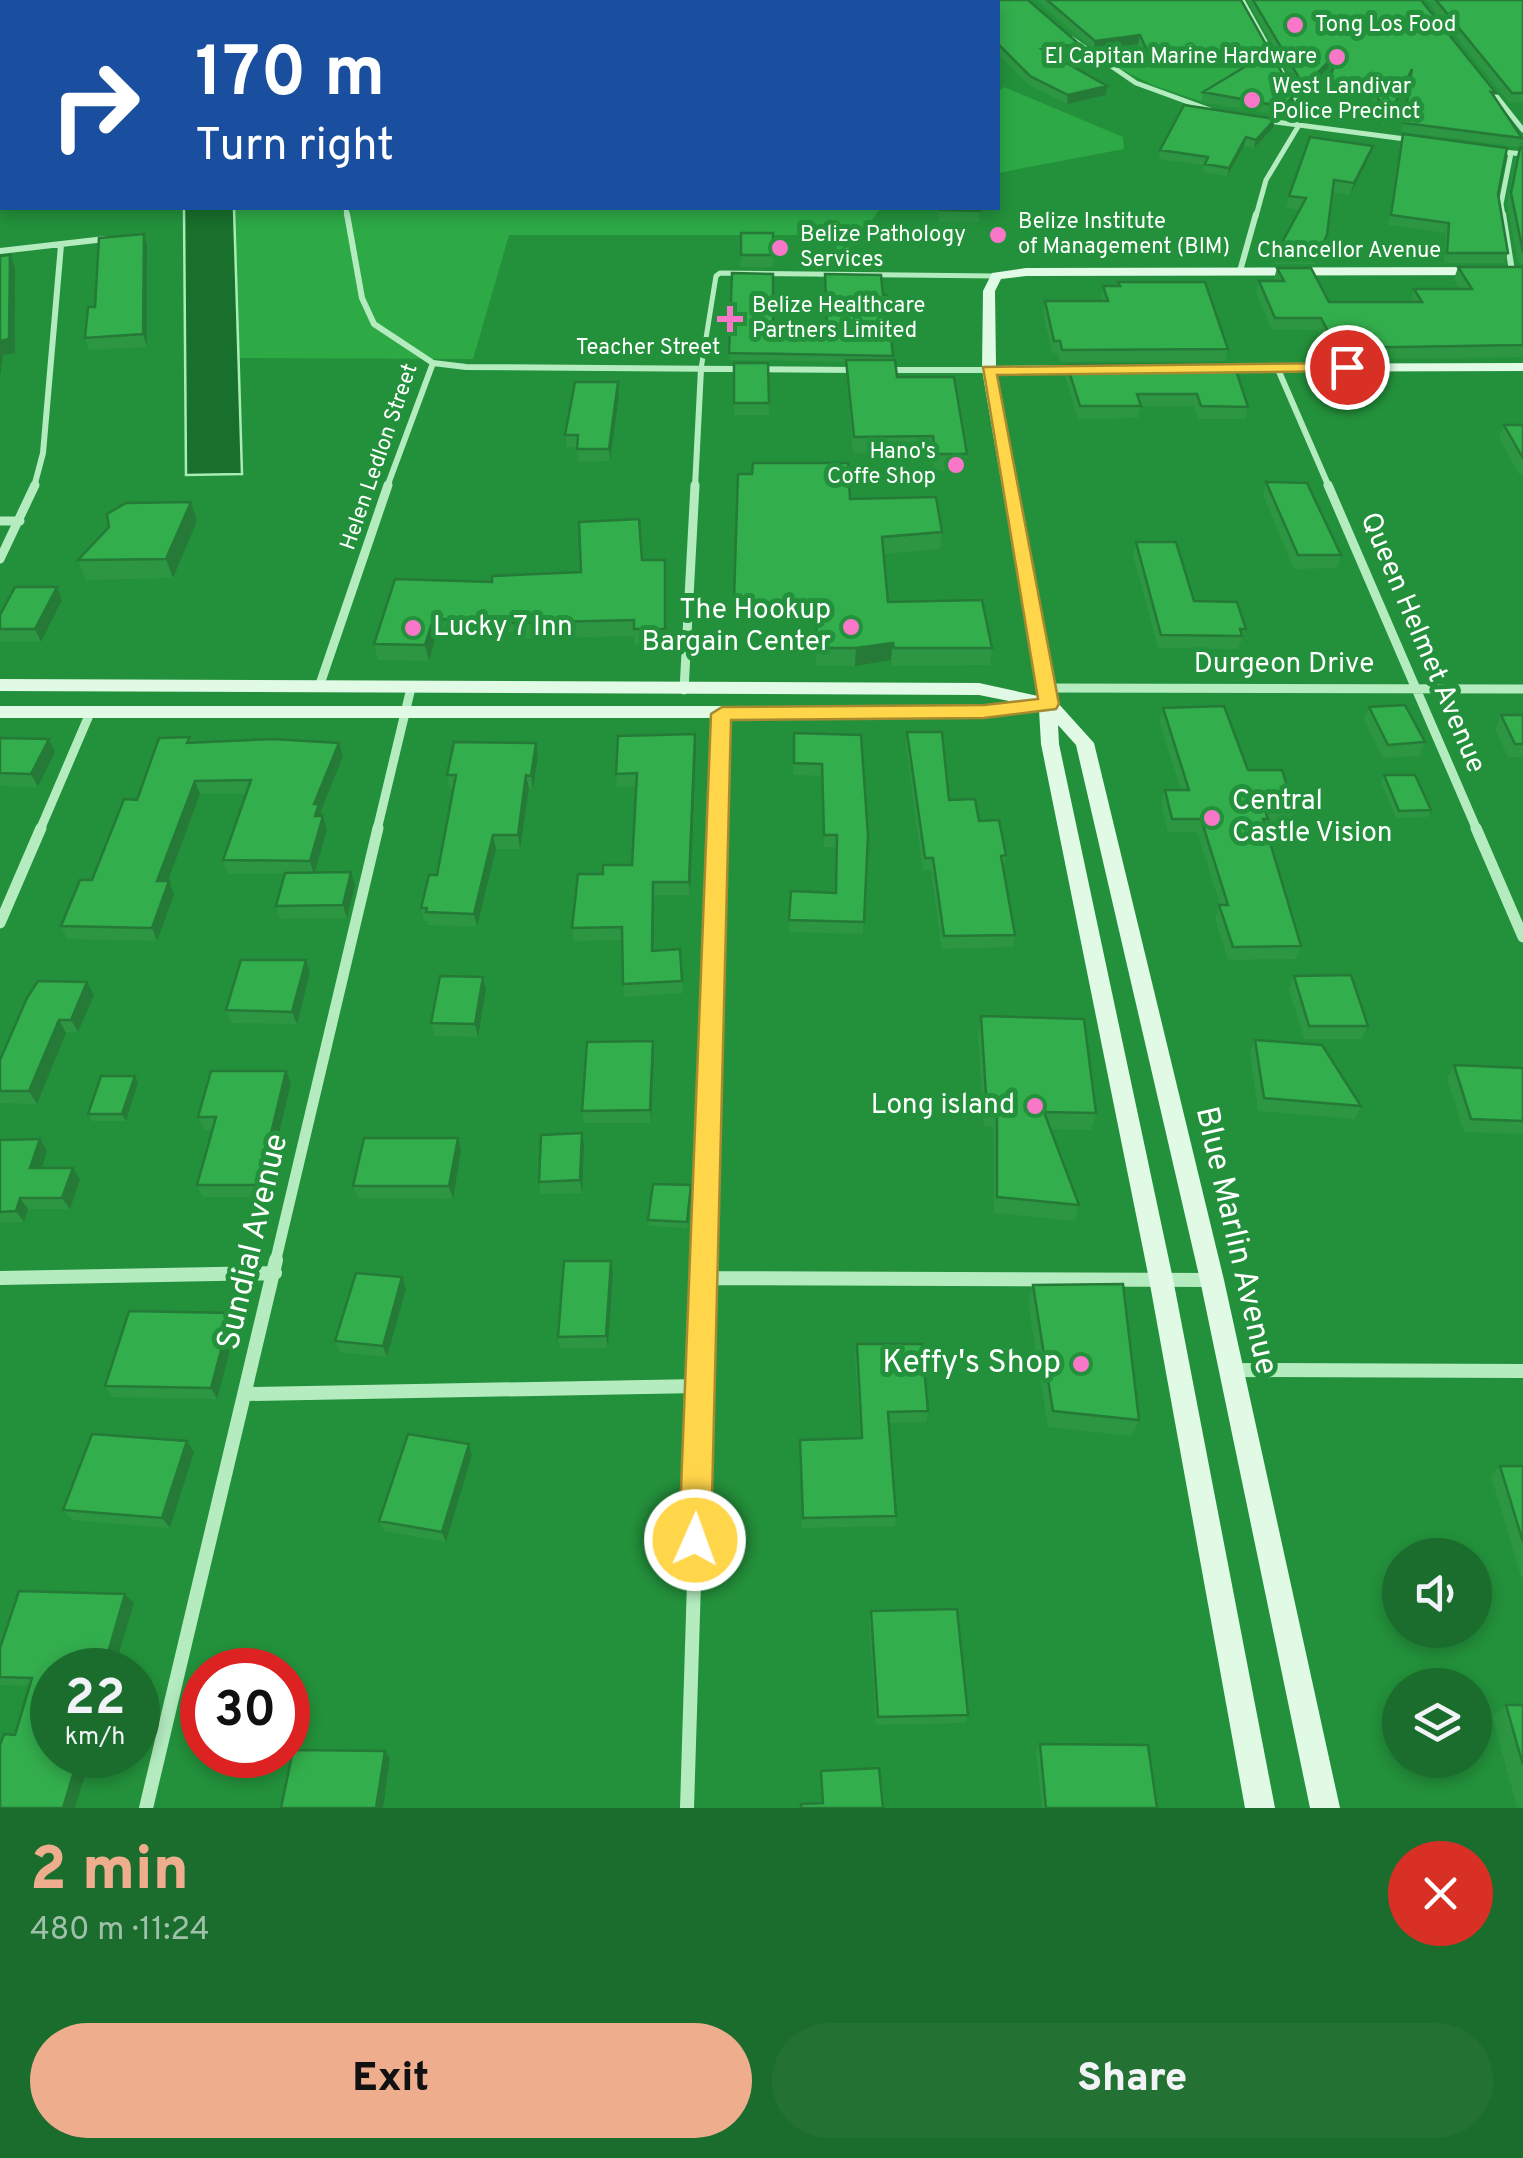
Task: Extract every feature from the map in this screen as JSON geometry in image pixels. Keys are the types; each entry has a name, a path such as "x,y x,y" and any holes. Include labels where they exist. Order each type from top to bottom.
{"street":[{"path":"1240,271 1266,180 1298,124 1300,105 1242,0"},
{"path":"1067,35 1107,70 1185,104 1217,112"},
{"path":"1478,72 1523,130"},
{"path":"1249,118 1414,140"},
{"path":"1492,150 1523,154"},
{"path":"1511,153 1501,204 1517,271"},
{"name":"Helen Ledlon Street","path":"319,687 425,376 434,362 384,334 367,312 346,210"},
{"path":"0,252 105,239"},
{"path":"0,559 36,485 44,453 61,245"},
{"name":"Chancellor Avenue","path":"996,276 1517,271"},
{"path":"996,276 990,291 988,370 1047,696 1050,744 1162,1279 1260,1808"},
{"name":"Teacher Street","path":"434,362 466,367 1104,369"},
{"name":"Queen Helmet Avenue","path":"1277,367 1523,937"},
{"path":"1200,368 1523,367"},
{"path":"684,690 701,369"},
{"path":"0,520 20,520"},
{"path":"0,685 979,689 1047,696"},
{"name":"Sundial Avenue","path":"146,1808 412,688"},
{"name":"Durgeon Drive","path":"1047,696 1523,688"},
{"path":"0,712 984,712 1047,696"},
{"name":"Blue Marlin Avenue","path":"1047,696 1086,743 1212,1280 1325,1808"},
{"path":"0,923 90,713"},
{"path":"687,1808 722,714"},
{"path":"0,1278 276,1272"},
{"path":"702,1278 1212,1280"},
{"path":"1231,1370 1523,1371"},
{"path":"247,1394 700,1386"}],"lane":[{"path":"701,369 716,276 720,273 996,276"}],"shaded area":[{"path":"1116,67 1269,68 1232,86 1209,104 1155,86"},
{"path":"1004,87 1123,137 1124,149 1000,173 1000,90"},
{"path":"184,210 234,210 242,474 186,475"},
{"path":"234,210 879,210 836,265 837,235 509,235 473,359 239,358"}],"building":[{"path":"1000,0 1028,0 1079,44 1042,49 1107,86 1068,95 1030,76 1000,46"},
{"path":"1047,0 1241,0 1294,94 1285,107 1203,92 1268,53 1149,55 1140,35 1095,41"},
{"path":"1253,0 1421,0 1496,93 1491,92 1522,138 1404,123 1412,69 1387,119 1372,84 1328,83 1340,49 1308,83 1302,83"},
{"path":"1436,0 1523,0 1523,93 1512,93"},
{"path":"1184,105 1275,119 1256,140 1246,137 1229,168 1205,164 1208,157 1160,150"},
{"path":"1403,134 1507,148 1498,194 1508,253 1447,253 1449,223 1391,215"},
{"path":"1310,137 1373,146 1354,183 1334,180 1327,235 1319,252 1277,252 1306,198 1289,196"},
{"path":"1523,148 1523,252 1511,193"},
{"path":"741,233 773,233 773,255 741,255"},
{"path":"144,234 143,334 85,338 88,307 95,307 99,238"},
{"path":"10,255 9,339 0,341 0,256"},
{"path":"1458,267 1523,267 1523,345 1337,348 1321,318 1275,318 1259,281 1284,281 1277,268 1311,268 1329,302 1422,302 1414,289 1472,289"},
{"name":"Belize Healthcare Partners Limited","path":"732,273 773,274 773,323 827,323 825,274 881,275 883,295 887,295 893,356 729,353"},
{"path":"1118,282 1205,282 1228,349 1062,350 1060,341 1054,341 1045,301 1108,301 1103,286 1120,286"},
{"path":"846,360 895,360 897,377 954,377 967,454 935,454 933,436 854,437"},
{"path":"734,363 768,363 769,403 734,403"},
{"path":"1234,364 1248,407 1201,406 1197,394 1137,394 1141,406 1080,406 1067,365"},
{"path":"575,382 618,382 609,449 577,449 578,435 565,435"},
{"path":"1504,425 1523,425 1523,458"},
{"path":"753,463 848,463 850,499 936,497 942,532 882,537 888,602 982,600 992,648 894,648 893,643 817,648 815,604 750,604 751,598 734,598 738,474 752,474"},
{"path":"1266,482 1307,483 1341,555 1298,555"},
{"path":"191,502 166,559 78,560 109,527 107,514 126,503"},
{"path":"639,519 642,560 665,560 665,629 634,629 634,620 513,623 513,616 433,620 425,645 374,644 395,579 492,582 492,576 581,572 579,522"},
{"path":"1136,542 1176,542 1194,601 1237,602 1246,629 1240,629 1242,636 1161,635"},
{"path":"15,587 57,587 35,629 0,629 0,615"},
{"path":"1405,705 1425,742 1388,745 1369,707"},
{"path":"1224,706 1248,770 1282,770 1295,810 1265,810 1268,819 1263,819 1301,946 1233,947 1219,905 1228,905 1201,819 1172,819 1165,790 1189,790 1163,708"},
{"path":"1501,715 1523,715 1523,744 1515,744"},
{"path":"907,732 942,732 949,800 975,799 979,821 999,820 1015,935 944,936 933,858 925,858"},
{"path":"794,733 861,735 868,835 864,922 789,920 791,891 836,893 837,835 824,835 822,764 794,763"},
{"path":"695,734 689,882 653,882 652,951 680,949 682,981 623,984 622,927 572,928 578,874 603,874 603,865 632,865 637,773 616,774 618,736"},
{"path":"190,737 187,743 272,739 339,743 314,804 319,804 315,816 323,816 310,861 223,860 251,780 195,781 157,881 169,881 152,928 61,926 80,880 92,880 124,799 137,800 159,738"},
{"path":"0,738 49,739 31,774 0,773"},
{"path":"454,742 536,743 531,776 526,775 518,835 493,835 474,914 426,912 427,908 421,908 429,875 437,875 456,775 447,775"},
{"path":"1384,775 1415,775 1431,810 1399,811"},
{"path":"351,872 343,905 276,906 285,873"},
{"path":"241,960 306,960 292,1012 226,1010"},
{"path":"1351,975 1368,1026 1309,1026 1294,976"},
{"path":"440,976 483,977 475,1024 431,1023"},
{"path":"38,981 87,982 71,1020 59,1020 29,1091 0,1091 0,1060"},
{"path":"981,1016 1084,1019 1096,1113 1044,1112 1079,1205 997,1197 997,1110 987,1110"},
{"path":"1255,1040 1322,1045 1361,1106 1264,1098"},
{"path":"653,1041 650,1110 582,1111 587,1042"},
{"path":"1454,1065 1523,1068 1523,1121 1471,1119"},
{"path":"211,1071 286,1071 268,1146 276,1146 267,1185 197,1185 216,1117 198,1117"},
{"path":"101,1076 135,1076 122,1114 88,1114"},
{"path":"582,1133 580,1180 539,1182 541,1135"},
{"path":"364,1138 458,1138 449,1186 353,1186"},
{"path":"40,1139 30,1168 73,1168 62,1198 20,1198 16,1211 0,1212 0,1140"},
{"path":"653,1184 691,1185 687,1222 648,1220"},
{"path":"564,1261 611,1261 606,1336 558,1337"},
{"path":"356,1273 402,1277 383,1346 335,1341"},
{"name":"Keffy's Shop","path":"1123,1284 1139,1420 1053,1411 1033,1285"},
{"path":"129,1311 231,1313 211,1388 105,1386"},
{"path":"857,1344 922,1344 928,1411 888,1412 896,1516 803,1518 800,1440 862,1438"},
{"path":"92,1434 187,1441 162,1518 63,1510"},
{"path":"408,1434 469,1444 442,1532 379,1521"},
{"path":"1500,1466 1523,1466 1523,1542"},
{"path":"19,1591 125,1594 109,1648 30,1648 30,1678 0,1677 0,1648"},
{"path":"957,1609 968,1715 878,1717 871,1611"},
{"path":"30,1685 30,1778 72,1778 63,1808 0,1808 0,1745 4,1734 15,1735"},
{"path":"1506,1705 1523,1705 1523,1765"},
{"path":"1040,1744 1148,1745 1157,1808 1046,1808"},
{"path":"310,1750 385,1751 376,1808 281,1808 287,1778 310,1778"},
{"path":"879,1768 883,1808 801,1808 801,1804 823,1803 821,1771"}],"place":[{"name":"Tong Los Food","path":"1295,25"},
{"name":"El Capitan Marine Hardware","path":"1337,57"},
{"name":"West Landivar Police Precinct","path":"1252,100"},
{"name":"Belize Institute of Management (BIM)","path":"998,235"},
{"name":"Belize Pathology Services","path":"780,248"},
{"name":"Belize Healthcare Partners Limited","path":"730,319"},
{"name":"Hano's Coffe Shop","path":"956,465"},
{"name":"The Hookup Bargain Center","path":"851,627"},
{"name":"Lucky 7 Inn","path":"413,628"},
{"name":"Central Castle Vision","path":"1212,818"},
{"name":"Long island","path":"1035,1106"},
{"name":"Keffy's Shop","path":"1081,1364"}],"route":[{"path":"695,1540 722,714 984,712 1048,704 988,370 1347,367"}]}
